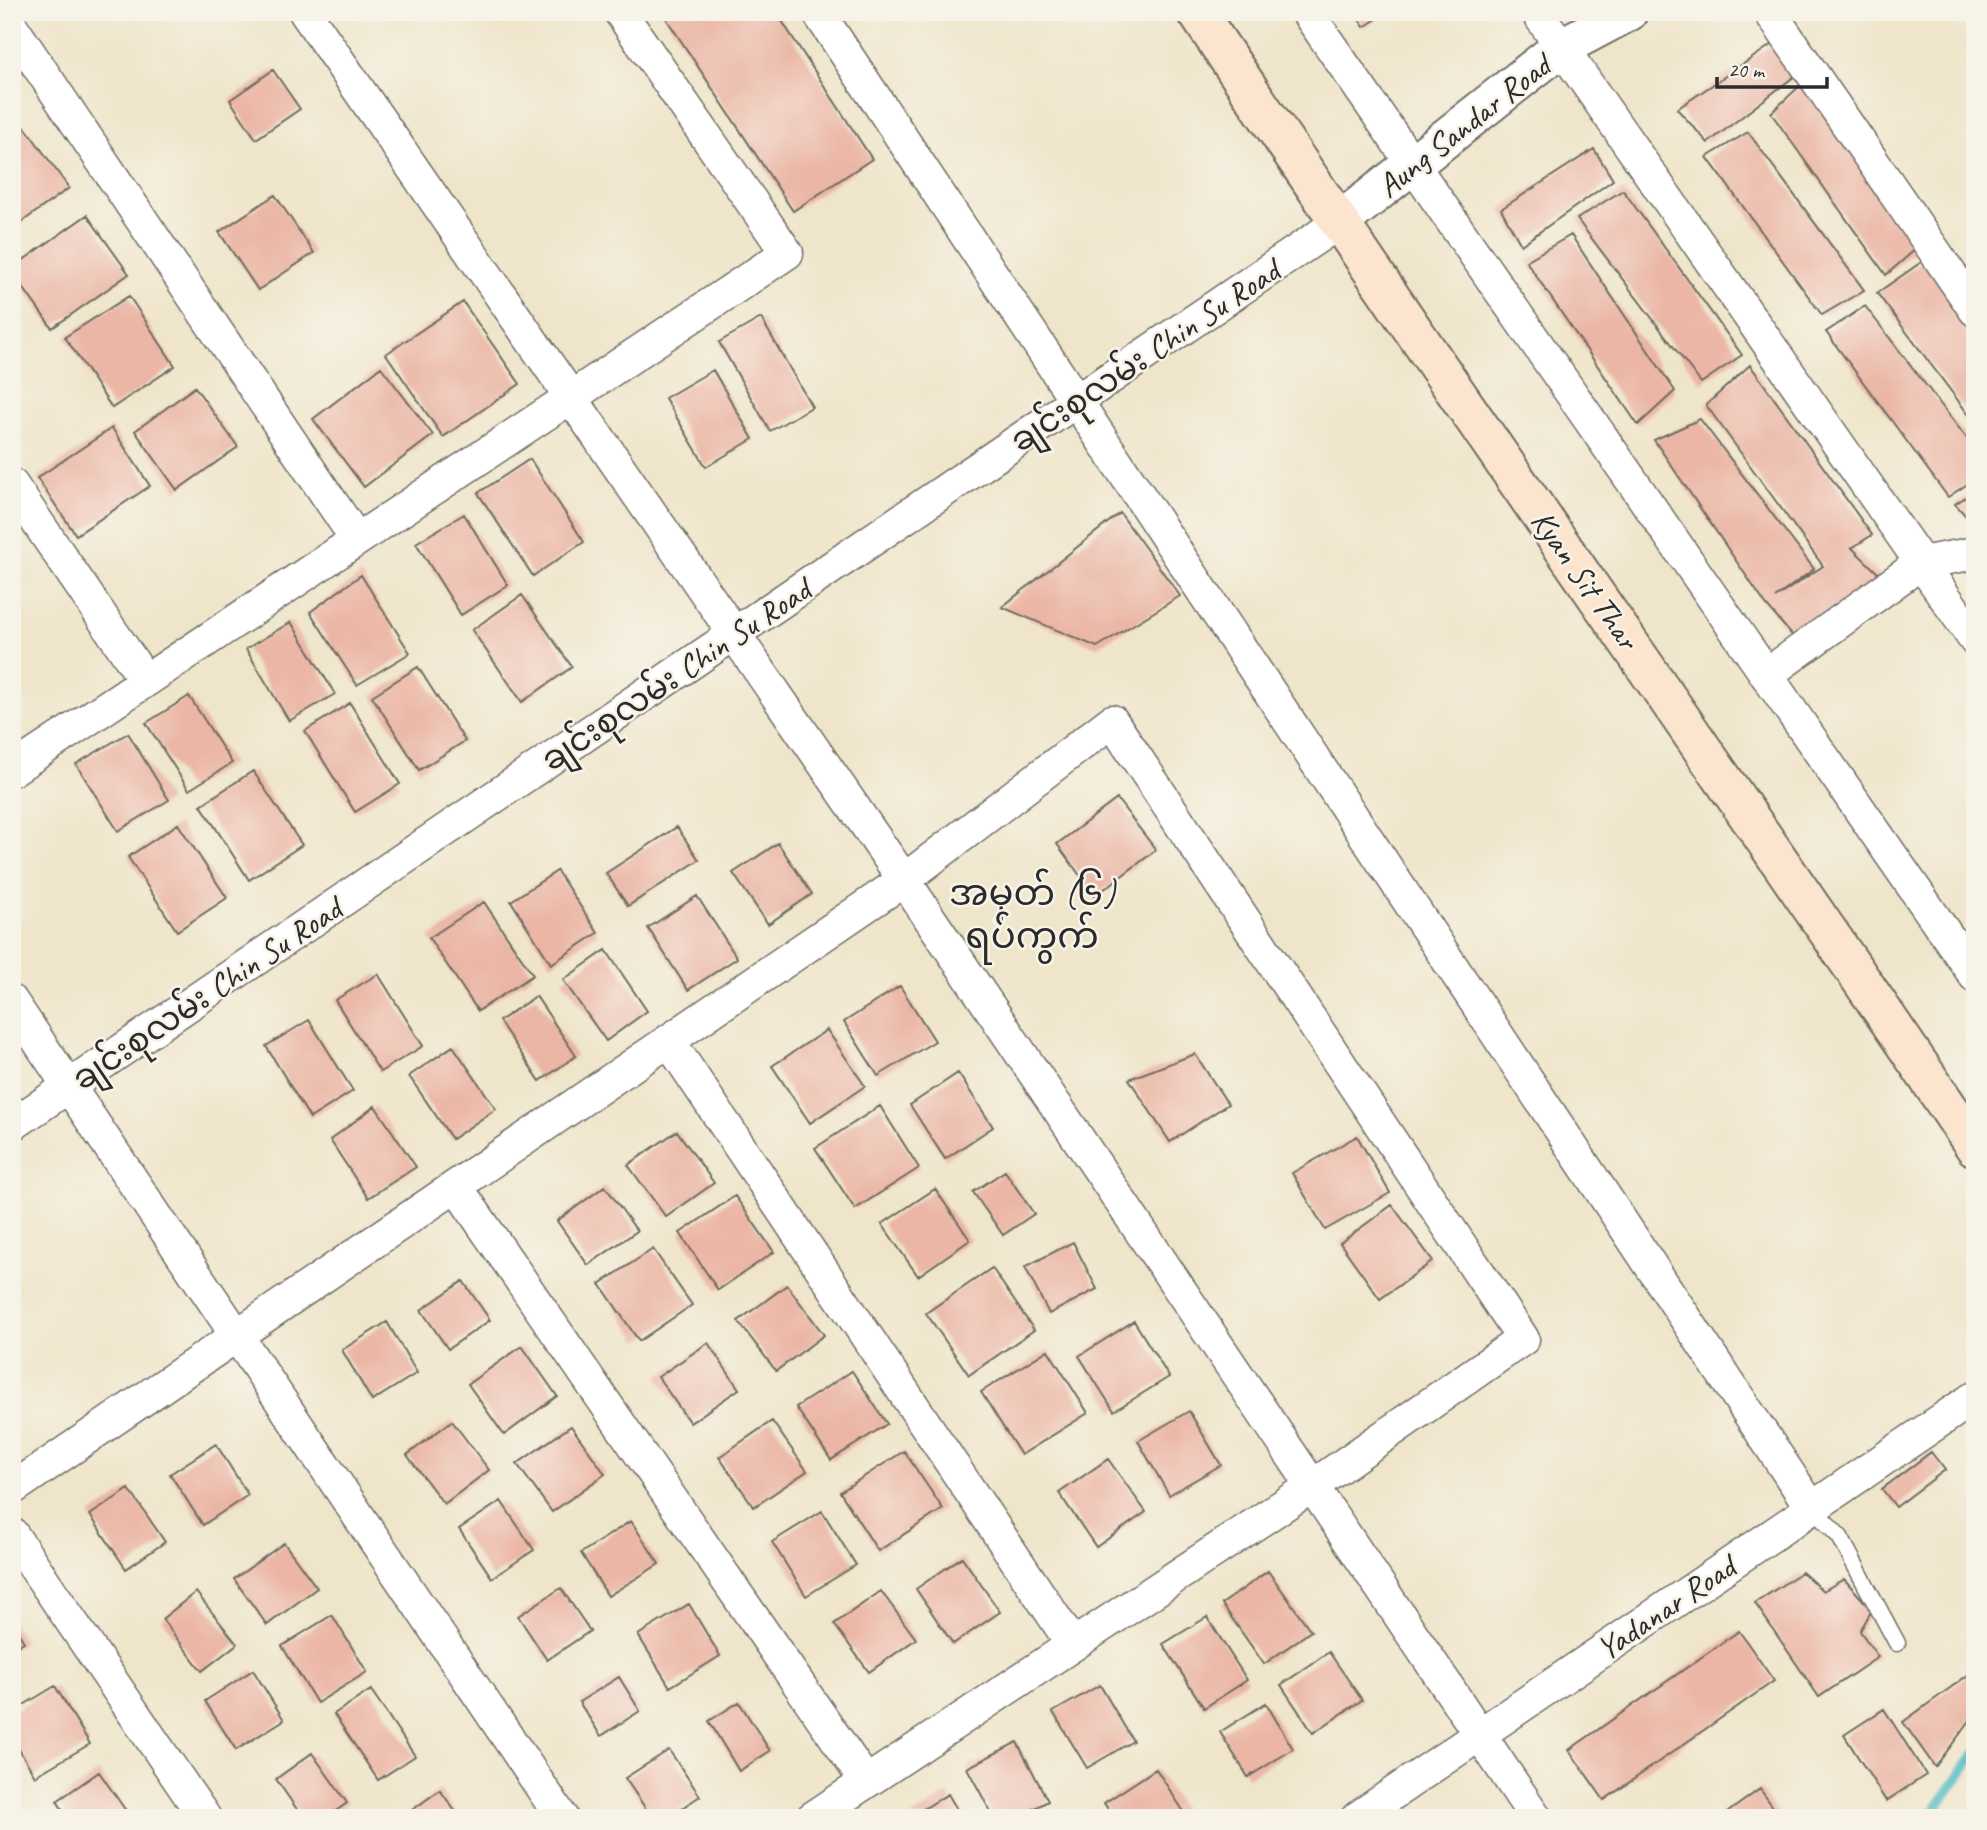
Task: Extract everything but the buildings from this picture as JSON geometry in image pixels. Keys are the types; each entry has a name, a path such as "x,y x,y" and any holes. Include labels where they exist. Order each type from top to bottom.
{"main road":[{"name":"Kyan Sit Thar","path":"1197,12 1338,223 1782,861 1975,1147"}],"street":[{"path":"305,12 904,880 1536,1818"},
{"path":"12,769 787,253 620,12"},
{"path":"818,12 1811,1507"},
{"path":"1307,12 1975,976"},
{"path":"1537,12 1975,640"},
{"name":"Aung Sandar Road","path":"1338,223 1560,48 1628,12"},
{"path":"1770,12 1975,310"},
{"path":"12,27 356,540"},
{"name":"ချင်းစုလမ်း Chin Su Road","path":"12,1125 1338,223"},
{"path":"12,485 145,680"},
{"path":"1766,675 1921,563 1975,553"},
{"path":"12,1489 904,880 1112,721 1523,1339 1314,1485 812,1818"},
{"path":"12,1002 562,1818"},
{"path":"669,1041 1073,1644"},
{"path":"456,1186 866,1782"},
{"name":"Yadanar Road","path":"1357,1818 1975,1397"},
{"path":"12,1534 205,1818"}],"lane":[{"path":"1811,1507 1840,1537 1897,1643"}],"waterway":[{"path":"1929,1818 1975,1754"}],"district":[{"name":"အမှတ် (၆) ရပ်ကွက်","path":"1032,914"}]}
